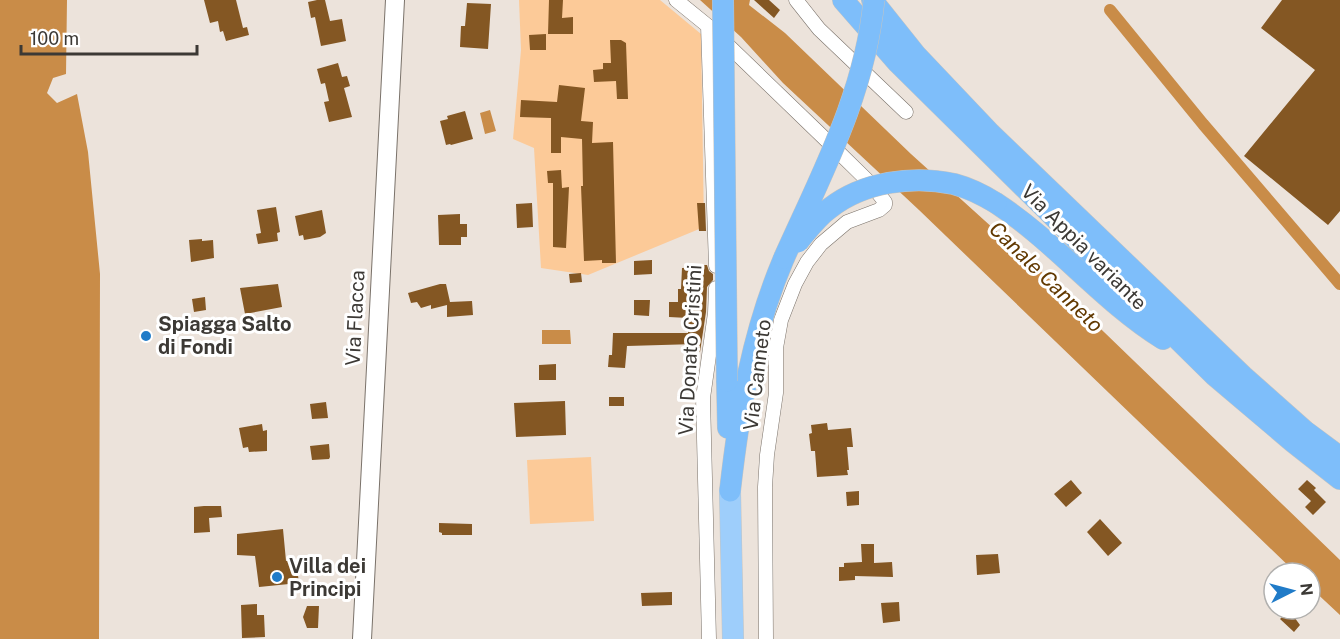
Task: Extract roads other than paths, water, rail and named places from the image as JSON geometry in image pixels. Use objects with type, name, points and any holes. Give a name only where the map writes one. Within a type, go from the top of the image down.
[{"type":"highway","points":[[723,0],[736,380],[730,491]]},
{"type":"highway","name":"Via Appia variante","points":[[843,0],[862,25],[898,63],[1198,360],[1284,435],[1340,478]]},
{"type":"highway","points":[[736,380],[784,258],[839,136],[855,94],[865,61],[873,0]]},
{"type":"highway","name":"Via Appia variante","points":[[873,0],[916,55],[990,134],[1251,383],[1305,431],[1340,457]]},
{"type":"highway","points":[[784,258],[828,210],[855,193],[875,186],[908,181],[947,183],[975,192],[996,203],[1029,227],[1144,327],[1198,360]]},
{"type":"main road","name":"Via Flacca","points":[[362,639],[395,0]]},
{"type":"main road","points":[[730,491],[733,639]]},
{"type":"street","name":"Via Canneto","points":[[676,0],[708,26],[867,179],[885,202],[879,210],[842,226],[817,248],[795,284],[781,320],[776,348],[776,393],[765,477],[766,639]]},
{"type":"street","points":[[796,0],[819,29],[906,112]]},
{"type":"street","name":"Via Donato Cristini","points":[[708,26],[716,290],[714,326],[703,398],[709,639]]},
{"type":"water","points":[[0,0],[67,0],[66,74],[53,78],[47,93],[57,103],[77,94],[88,152],[100,274],[99,639],[0,639]]},
{"type":"water","name":"Canale Canneto","points":[[700,0],[750,0],[749,5],[785,33],[911,154],[1046,276],[1340,560],[1340,615],[1322,598],[1322,561],[1284,561],[919,210],[783,83],[741,37]]},
{"type":"water","points":[[490,110],[496,131],[485,134],[480,113]]},
{"type":"water","points":[[542,330],[570,330],[571,344],[542,344]]},
{"type":"waterway","points":[[1110,10],[1203,124],[1340,284]]},
{"type":"place","name":"Spiagga Salto di Fondi","points":[[146,336]]},
{"type":"place","name":"Villa dei Principi","points":[[277,577]]}]
